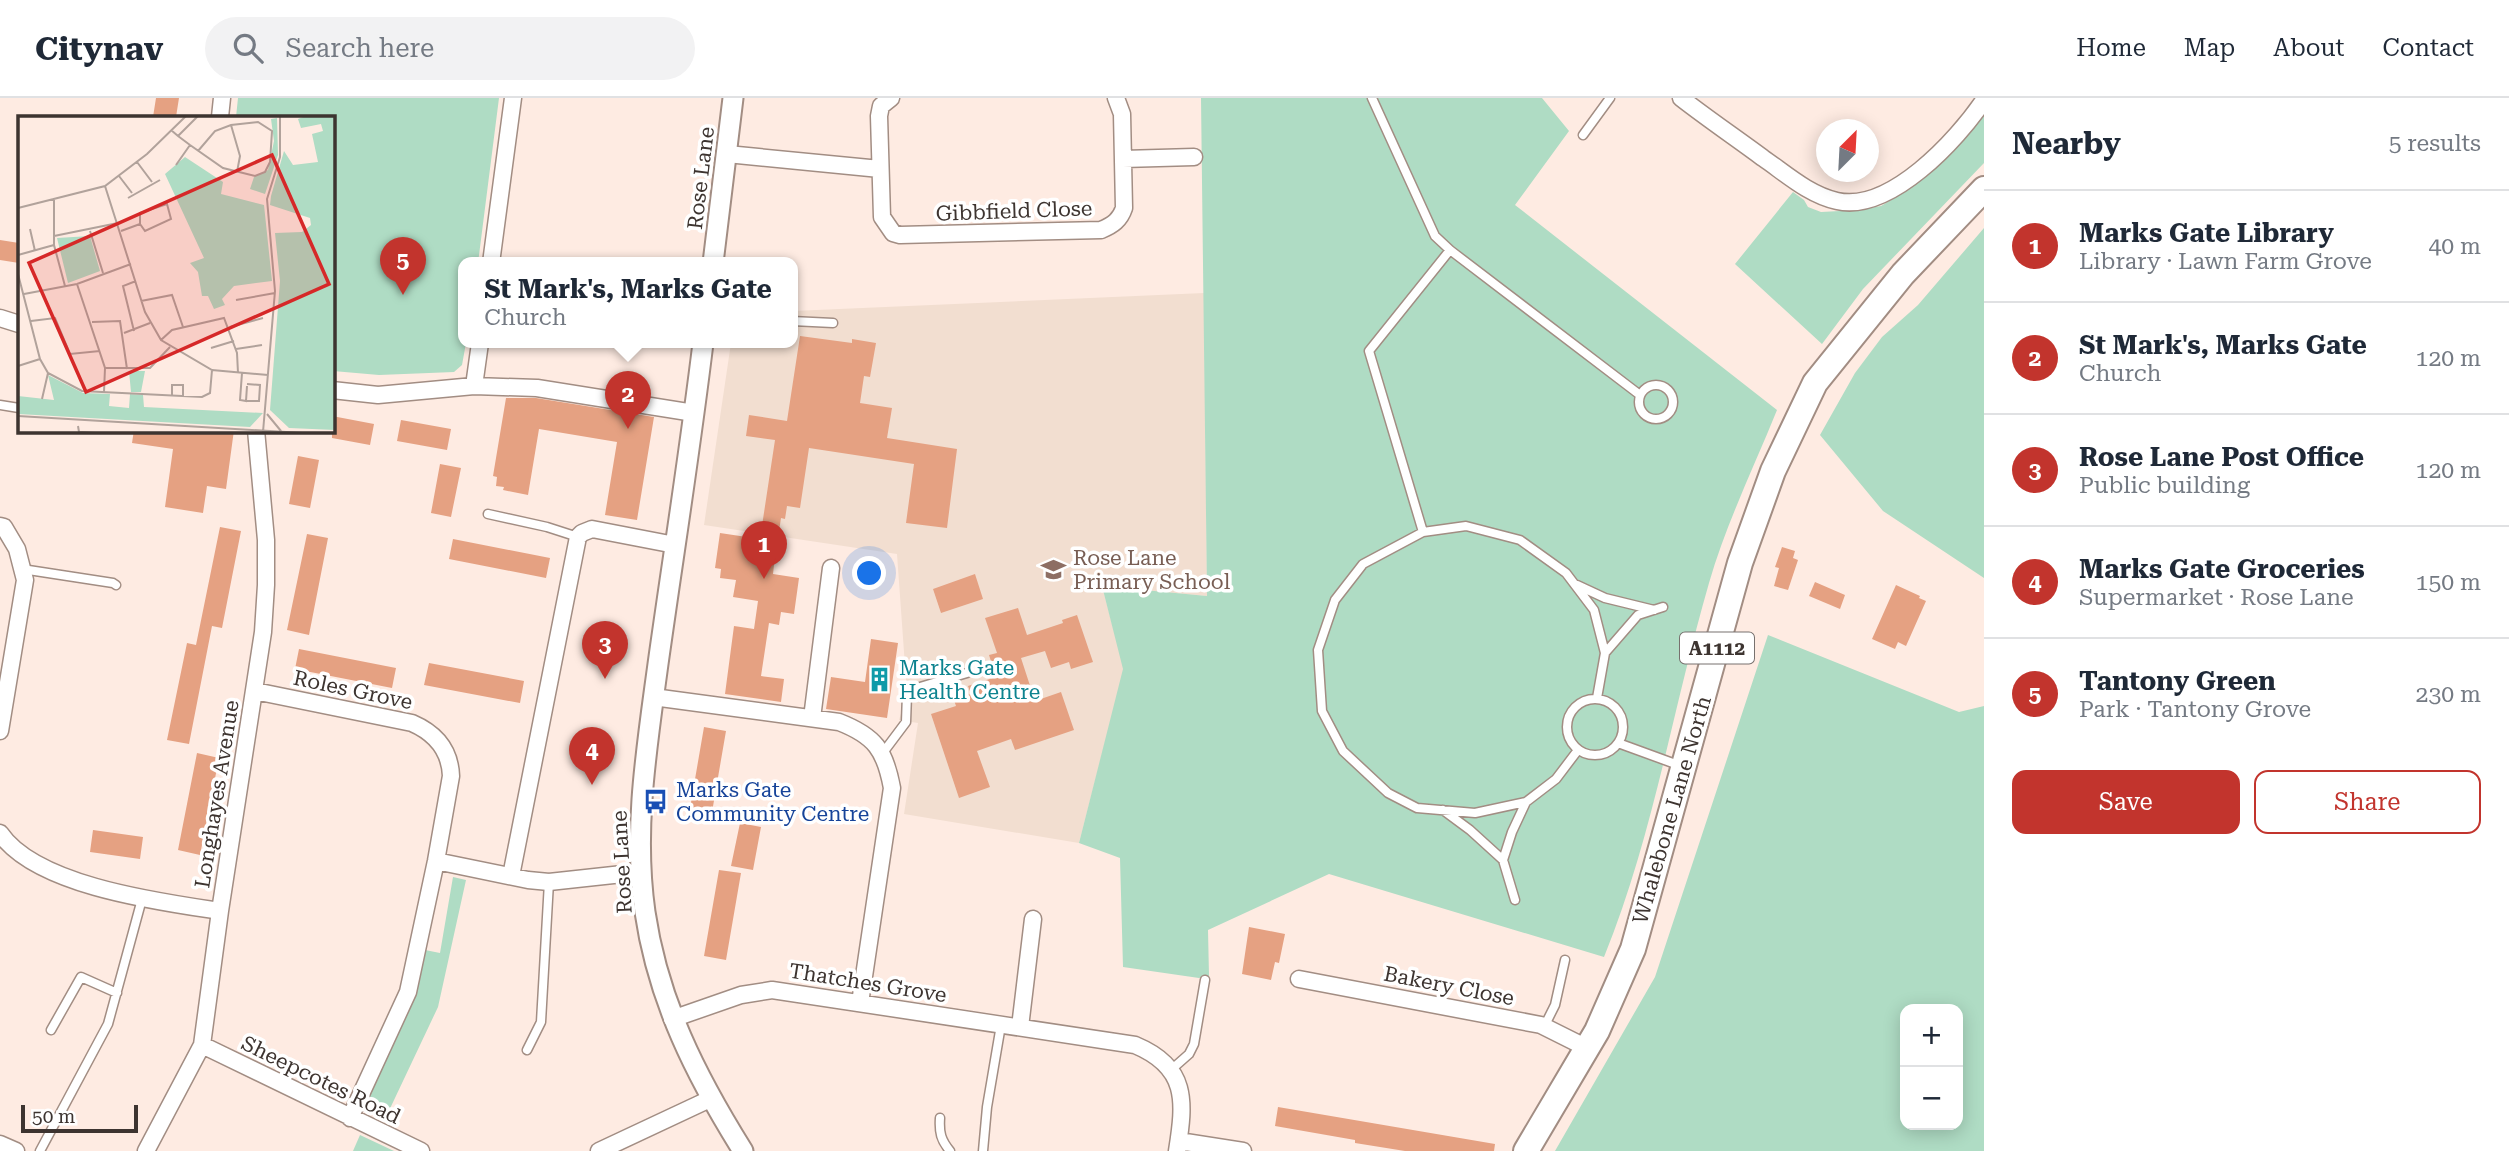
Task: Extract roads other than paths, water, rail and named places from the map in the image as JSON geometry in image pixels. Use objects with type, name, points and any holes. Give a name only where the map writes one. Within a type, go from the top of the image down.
[{"type":"main road","name":"Whalebone Lane North","points":[[1526,1151],[1597,1031],[1633,949],[1741,563],[1773,471],[1815,383],[1903,274],[1984,189]]},
{"type":"street","points":[[220,116],[222,98]]},
{"type":"street","points":[[492,257],[513,98]]},
{"type":"street","name":"Rose Lane","points":[[714,257],[733,98]]},
{"type":"street","name":"Gibbfield Close","points":[[891,98],[881,106],[879,116],[882,217],[893,233],[921,235],[1101,230],[1113,225],[1124,208],[1122,114],[1116,98]]},
{"type":"street","points":[[1692,101],[1807,189],[1837,201],[1862,202],[1889,193],[1922,169],[1984,100]]},
{"type":"street","points":[[727,154],[880,169]]},
{"type":"street","points":[[1123,159],[1194,157]]},
{"type":"street","points":[[0,318],[18,324]]},
{"type":"street","points":[[474,386],[479,348]]},
{"type":"street","name":"Rose Lane","points":[[702,348],[642,782],[642,872],[645,912],[655,960],[672,1018],[710,1099],[743,1151]]},
{"type":"street","points":[[334,390],[378,395],[474,386],[537,388],[694,413]]},
{"type":"street","name":"Longhayes Avenue","points":[[146,1151],[202,1045],[263,632],[266,540],[256,432]]},
{"type":"street","points":[[0,526],[4,527],[17,549],[25,580],[0,731]]},
{"type":"street","points":[[511,876],[578,537],[592,529],[676,545]]},
{"type":"street","points":[[812,718],[831,568]]},
{"type":"street","name":"Roles Grove","points":[[254,691],[402,721],[423,728],[433,736],[448,756],[452,776],[408,992],[349,1118]]},
{"type":"street","points":[[653,697],[839,722],[863,732],[880,748],[888,767],[892,788],[860,1003]]},
{"type":"street","points":[[0,833],[8,845],[57,874],[142,899],[220,911]]},
{"type":"street","points":[[436,861],[549,882],[642,872]]},
{"type":"street","points":[[1020,1027],[1033,919]]},
{"type":"street","name":"Bakery Close","points":[[1299,979],[1545,1027],[1587,1048]]},
{"type":"street","name":"Thatches Grove","points":[[672,1018],[741,995],[772,990],[1135,1045],[1152,1051],[1171,1069]]},
{"type":"street","name":"Sheepcotes Road","points":[[202,1045],[421,1151]]},
{"type":"street","points":[[1171,1069],[1183,1107],[1178,1146],[1243,1151]]},
{"type":"street","points":[[599,1151],[710,1099]]},
{"type":"street","points":[[0,1144],[16,1151]]},
{"type":"lane","points":[[1372,98],[1435,236],[1640,395]]},
{"type":"lane","points":[[1583,135],[1610,98]]},
{"type":"lane","points":[[1423,532],[1369,351],[1450,250]]},
{"type":"lane","points":[[798,321],[833,323]]},
{"type":"lane","points":[[1649,386],[1663,387],[1671,395],[1673,405],[1662,418],[1649,418],[1640,408],[1640,395],[1649,386]]},
{"type":"lane","points":[[0,405],[18,408]]},
{"type":"lane","points":[[488,514],[578,537]]},
{"type":"lane","points":[[1577,750],[1556,779],[1526,802],[1475,813],[1417,808],[1388,793],[1343,751],[1322,711],[1318,650],[1335,600],[1363,564],[1423,532],[1466,526],[1520,540],[1566,573],[1594,610],[1605,653],[1597,698]]},
{"type":"lane","points":[[22,569],[116,585]]},
{"type":"lane","points":[[1574,583],[1605,598],[1654,610]]},
{"type":"lane","points":[[1605,653],[1637,615],[1663,607]]},
{"type":"lane","points":[[883,754],[906,722],[907,694],[911,690],[967,673]]},
{"type":"lane","points":[[1597,698],[1606,701],[1619,712],[1623,727],[1618,743],[1608,752],[1589,755],[1577,750],[1571,742],[1567,723],[1571,712],[1583,701],[1597,698]]},
{"type":"lane","points":[[1618,743],[1684,767]]},
{"type":"lane","points":[[1503,860],[1526,802]]},
{"type":"lane","points":[[1443,810],[1503,860],[1514,900]]},
{"type":"lane","points":[[527,1050],[541,1022],[549,882]]},
{"type":"lane","points":[[40,1151],[108,1024],[142,899]]},
{"type":"lane","points":[[1545,1027],[1555,1005],[1565,960]]},
{"type":"lane","points":[[51,1030],[80,977],[117,993]]},
{"type":"lane","points":[[1171,1069],[1189,1054],[1194,1044],[1205,980]]},
{"type":"lane","points":[[983,1151],[987,1107],[1001,1025]]},
{"type":"lane","points":[[940,1118],[941,1140],[950,1151]]},
{"type":"place","name":"Tantony Green","points":[[403,295]]},
{"type":"place","name":"St Mark's, Marks Gate","points":[[628,429]]},
{"type":"place","name":"Rose Lane Primary School","points":[[1053,570]]},
{"type":"place","name":"Marks Gate Library","points":[[764,579]]},
{"type":"place","name":"Rose Lane Post Office","points":[[605,679]]},
{"type":"place","name":"Marks Gate Health Centre","points":[[879,680]]},
{"type":"place","name":"Marks Gate Groceries","points":[[592,785]]},
{"type":"place","name":"Marks Gate Community Centre","points":[[656,802]]}]
